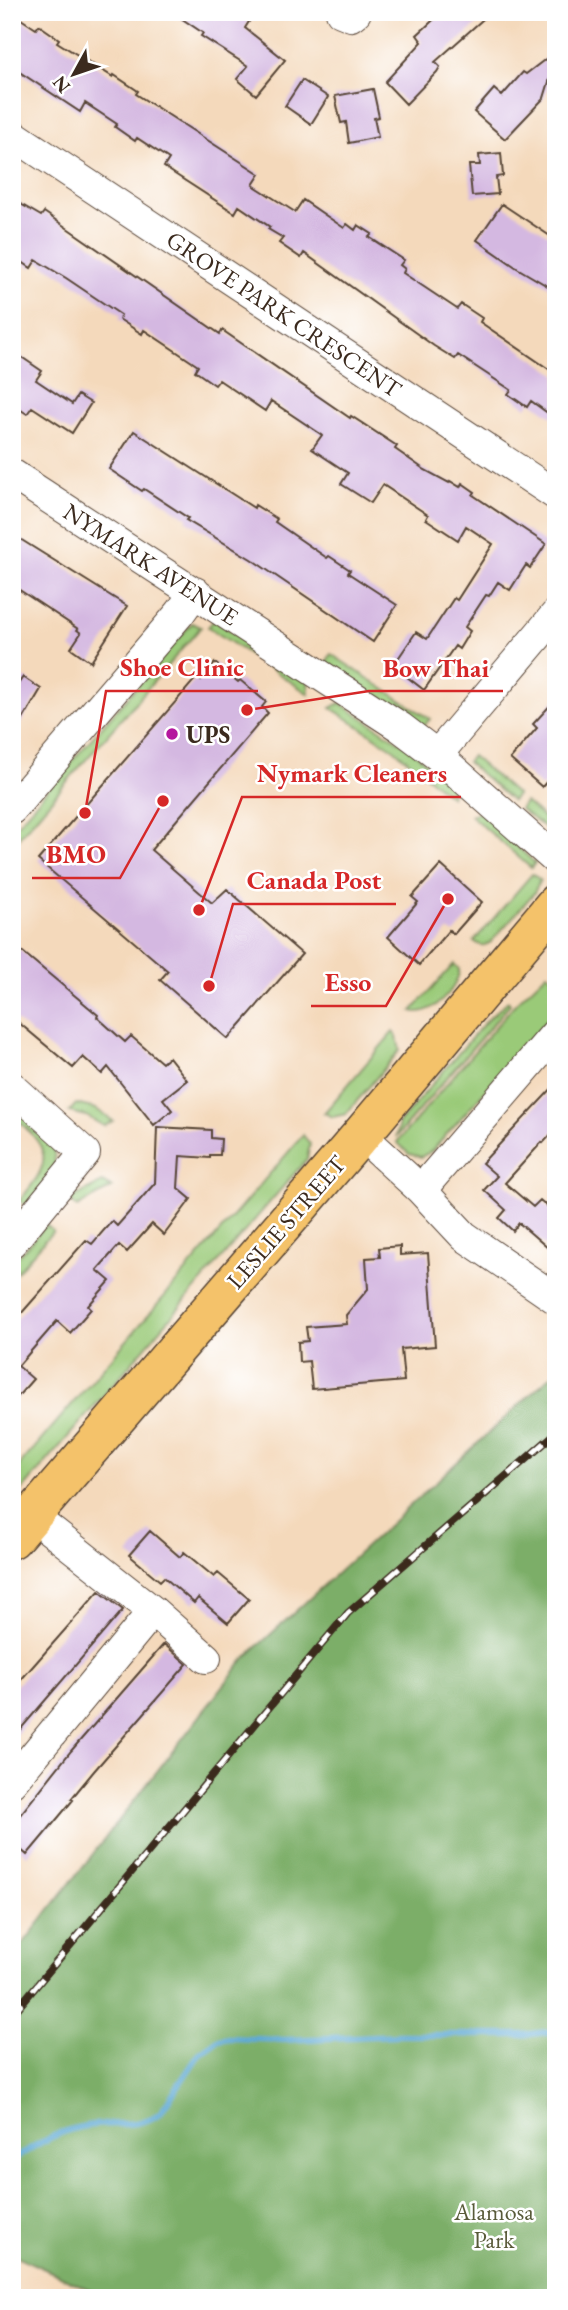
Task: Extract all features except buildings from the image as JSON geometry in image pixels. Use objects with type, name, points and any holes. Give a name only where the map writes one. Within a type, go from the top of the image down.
[{"type":"main road","name":"LESLIE STREET","points":[[22,1527],[361,1135],[556,903]]},
{"type":"street","points":[[341,12],[351,16],[356,12]]},
{"type":"street","name":"GROVE PARK CRESCENT","points":[[12,134],[556,495]]},
{"type":"street","name":"NYMARK AVENUE","points":[[12,474],[400,727],[437,755],[556,860]]},
{"type":"street","points":[[12,809],[195,592]]},
{"type":"street","points":[[437,755],[556,614]]},
{"type":"street","points":[[421,1190],[556,1033]]},
{"type":"street","points":[[12,1087],[85,1153],[12,1242]]},
{"type":"street","points":[[361,1135],[421,1190],[464,1236],[556,1299]]},
{"type":"street","points":[[22,1527],[153,1611],[206,1658]]},
{"type":"street","points":[[12,1782],[153,1611]]},
{"type":"green space","points":[[214,620],[308,681],[309,694],[208,627]]},
{"type":"green space","points":[[192,623],[201,627],[12,845],[12,830]]},
{"type":"green space","points":[[331,654],[430,719],[423,727],[326,663]]},
{"type":"green space","points":[[340,703],[412,750],[453,787],[451,797],[394,749],[331,708]]},
{"type":"green space","points":[[472,756],[517,795],[512,801],[467,762]]},
{"type":"green space","points":[[525,802],[556,829],[556,836],[520,809]]},
{"type":"green space","points":[[480,812],[535,863],[531,868],[470,815]]},
{"type":"green space","points":[[532,874],[540,880],[534,893],[491,942],[482,945],[474,941]]},
{"type":"green space","points":[[454,964],[459,969],[458,976],[450,992],[428,1010],[412,1011]]},
{"type":"green space","points":[[547,973],[554,978],[556,976],[556,1010],[432,1151],[421,1157],[409,1154],[397,1142],[515,1004]]},
{"type":"green space","points":[[508,1001],[510,1004],[396,1137],[399,1123],[486,1021]]},
{"type":"green space","points":[[393,1032],[400,1050],[346,1114],[333,1117],[324,1113]]},
{"type":"green space","points":[[12,1104],[43,1133],[53,1150],[55,1160],[51,1175],[28,1206],[19,1201],[38,1175],[43,1156],[34,1137],[12,1115]]},
{"type":"green space","points":[[76,1104],[96,1109],[113,1121],[104,1126],[86,1116],[69,1112]]},
{"type":"green space","points":[[303,1135],[310,1144],[307,1159],[12,1502],[12,1474]]},
{"type":"green space","points":[[103,1182],[112,1188],[77,1207],[69,1200]]},
{"type":"green space","points":[[46,1225],[53,1231],[17,1272],[12,1263]]},
{"type":"green space","name":"Alamosa Park","points":[[556,1371],[556,2298],[108,2298],[12,2254],[12,1958],[245,1658]]},
{"type":"waterway","points":[[12,2161],[38,2144],[66,2131],[96,2125],[143,2122],[160,2113],[200,2053],[218,2040],[522,2035],[556,2031]]},
{"type":"railway","points":[[12,2015],[348,1613],[556,1433]]},
{"type":"place","name":"Bow Thai","points":[[247,710]]},
{"type":"place","name":"UPS","points":[[172,734]]},
{"type":"place","name":"BMO","points":[[163,801]]},
{"type":"place","name":"Shoe Clinic","points":[[85,813]]},
{"type":"place","name":"Esso","points":[[448,899]]},
{"type":"place","name":"Nymark Cleaners","points":[[199,910]]},
{"type":"place","name":"Canada Post","points":[[209,986]]}]
